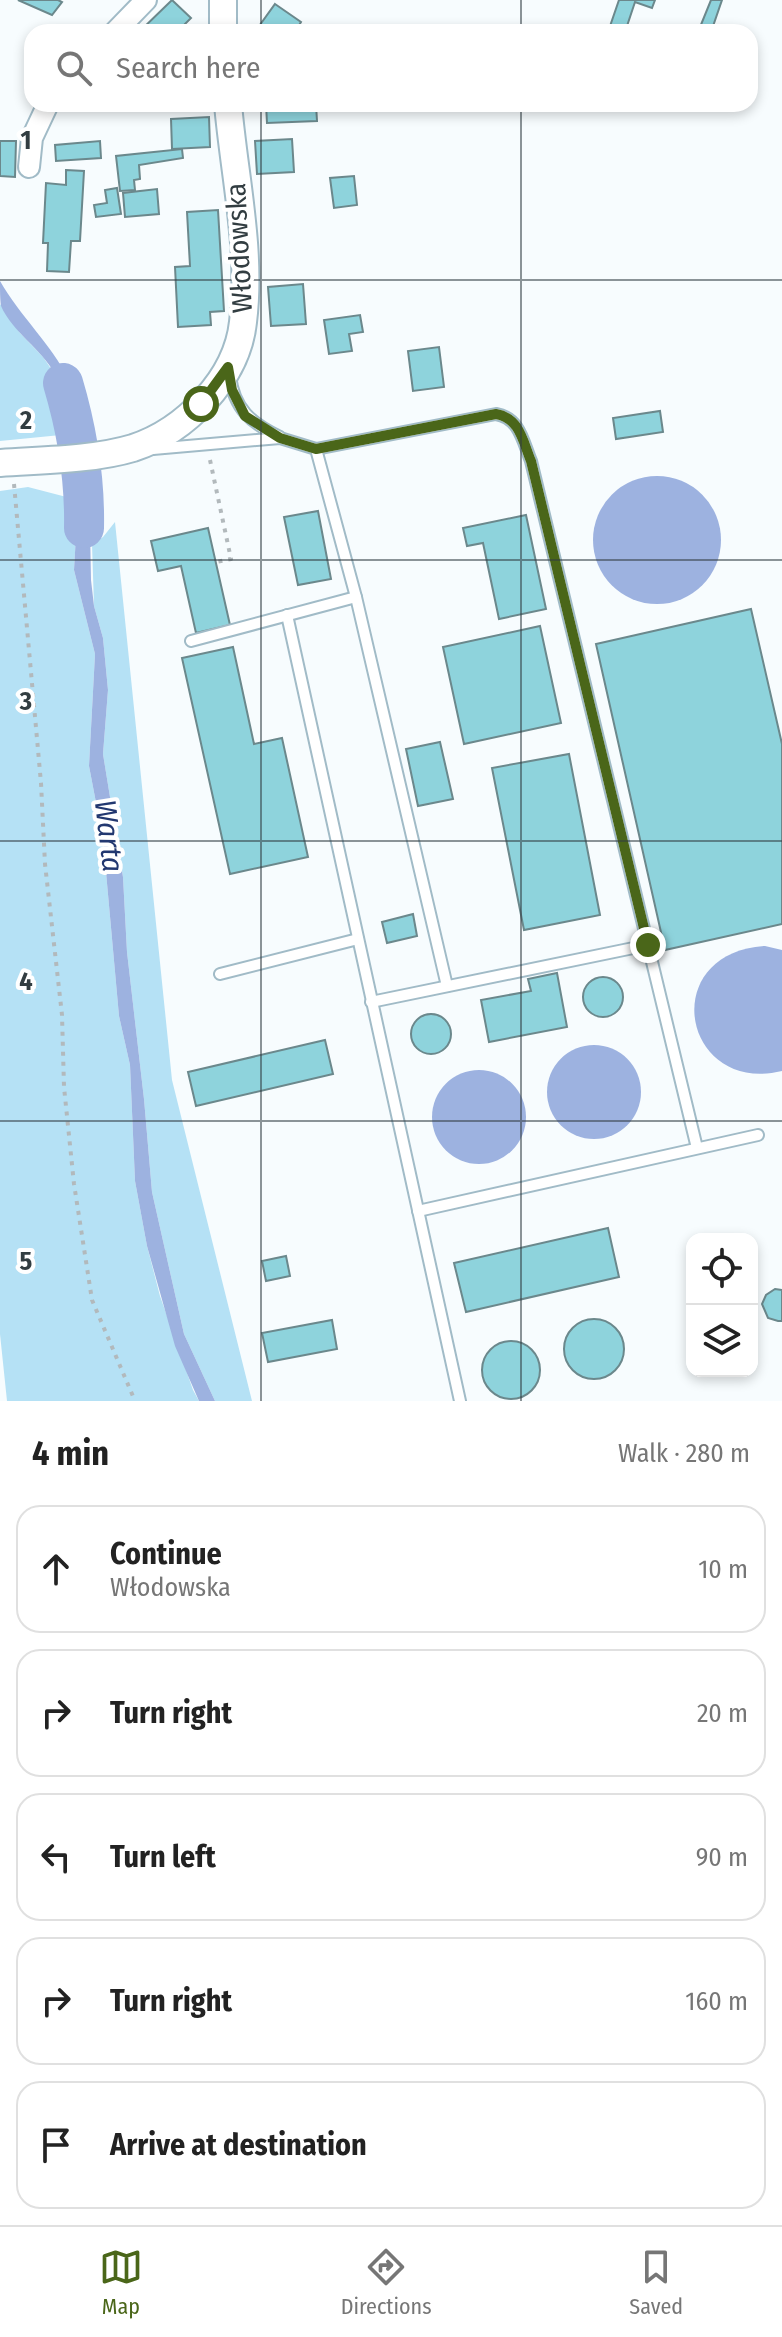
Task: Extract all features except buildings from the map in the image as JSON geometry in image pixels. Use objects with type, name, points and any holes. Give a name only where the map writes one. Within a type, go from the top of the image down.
[{"type":"street","points":[[123,24],[146,0]]},
{"type":"street","points":[[223,0],[223,24]]},
{"type":"street","points":[[29,167],[32,138],[44,112]]},
{"type":"street","name":"Włodowska","points":[[6,463],[114,452],[146,443],[180,424],[196,410],[228,367],[243,324],[244,268],[229,112]]},
{"type":"lane","points":[[228,367],[232,390],[245,416],[280,438],[316,449],[496,414],[511,419],[518,428],[531,461],[697,1148]]},
{"type":"lane","points":[[114,452],[280,438]]},
{"type":"lane","points":[[316,449],[356,597],[447,986]]},
{"type":"lane","points":[[191,641],[356,597]]},
{"type":"lane","points":[[287,615],[460,1401]]},
{"type":"lane","points":[[220,974],[358,939]]},
{"type":"lane","points":[[371,1002],[648,945]]},
{"type":"lane","points":[[418,1211],[758,1135]]},
{"type":"path","points":[[210,458],[231,559],[216,562]]},
{"type":"path","points":[[6,463],[17,509],[45,864],[62,1015],[64,1087],[78,1210],[92,1300],[135,1401]]},
{"type":"shaded area","points":[[0,304],[54,373],[66,405],[71,434],[0,441]]},
{"type":"shaded area","points":[[28,487],[78,500],[74,570],[95,654],[89,766],[103,839],[119,1016],[130,1065],[135,1181],[160,1296],[199,1401],[7,1401],[0,1334],[0,491]]},
{"type":"shaded area","points":[[115,522],[172,1080],[252,1401],[215,1401],[184,1334],[152,1192],[127,952],[123,877],[103,754],[108,690],[103,638],[94,606],[92,544],[103,537]]},
{"type":"water","points":[[0,281],[62,367],[73,392],[81,433],[71,434],[55,374],[6,316],[1,306]]},
{"type":"water","points":[[89,475],[91,580],[103,638],[108,690],[103,754],[123,877],[127,952],[152,1192],[184,1334],[215,1401],[199,1401],[175,1346],[147,1246],[135,1181],[130,1065],[119,1016],[103,839],[89,766],[95,654],[74,570],[78,500],[75,477]]},
{"type":"water","points":[[657,476],[682,481],[702,495],[716,515],[721,540],[716,565],[702,585],[682,599],[657,604],[632,599],[612,585],[598,565],[593,540],[598,515],[612,495],[632,481]]},
{"type":"water","points":[[765,946],[782,950],[782,1071],[748,1073],[722,1063],[704,1044],[695,1020],[696,995],[708,972],[730,954]]},
{"type":"water","points":[[594,1045],[612,1049],[627,1059],[637,1074],[641,1092],[637,1110],[627,1125],[612,1135],[594,1139],[576,1135],[561,1125],[551,1110],[547,1092],[551,1074],[561,1059],[576,1049]]},
{"type":"water","points":[[479,1070],[497,1073],[512,1084],[523,1099],[526,1117],[523,1135],[512,1150],[497,1161],[479,1164],[461,1161],[446,1150],[435,1135],[432,1117],[435,1099],[446,1084],[461,1073]]},
{"type":"waterway","name":"Warta","points":[[63,383],[79,455],[84,528]]},
{"type":"route","points":[[201,404],[228,367],[232,390],[245,416],[280,438],[316,449],[481,416],[496,414],[511,419],[518,428],[531,461],[648,945]]}]
